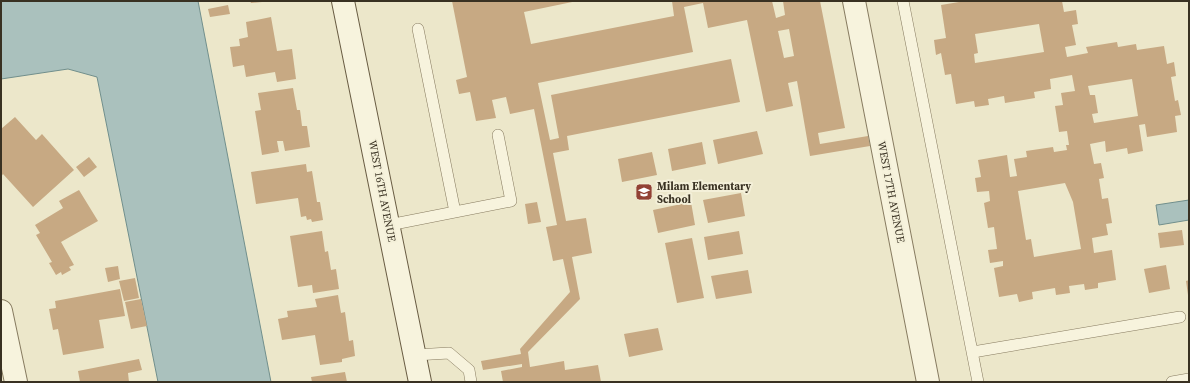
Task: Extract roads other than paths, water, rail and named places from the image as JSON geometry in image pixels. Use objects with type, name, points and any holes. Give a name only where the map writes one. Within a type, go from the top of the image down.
[{"type":"street","name":"WEST 16TH AVENUE","points":[[343,1],[420,382]]},
{"type":"street","name":"WEST 17TH AVENUE","points":[[854,1],[928,382]]},
{"type":"street","points":[[1,311],[16,382]]},
{"type":"lane","points":[[903,1],[978,382]]},
{"type":"lane","points":[[418,29],[455,212]]},
{"type":"lane","points":[[389,226],[511,201],[498,135]]},
{"type":"lane","points":[[973,352],[1180,317]]},
{"type":"lane","points":[[415,355],[449,353],[469,370],[471,382]]},
{"type":"lane","points":[[1172,382],[1189,379]]},
{"type":"water","points":[[1,1],[198,1],[271,382],[158,382],[97,77],[68,69],[1,79]]},
{"type":"water","points":[[1189,200],[1189,220],[1159,225],[1156,205]]},
{"type":"place","name":"Milam Elementary School","points":[[644,192]]}]
